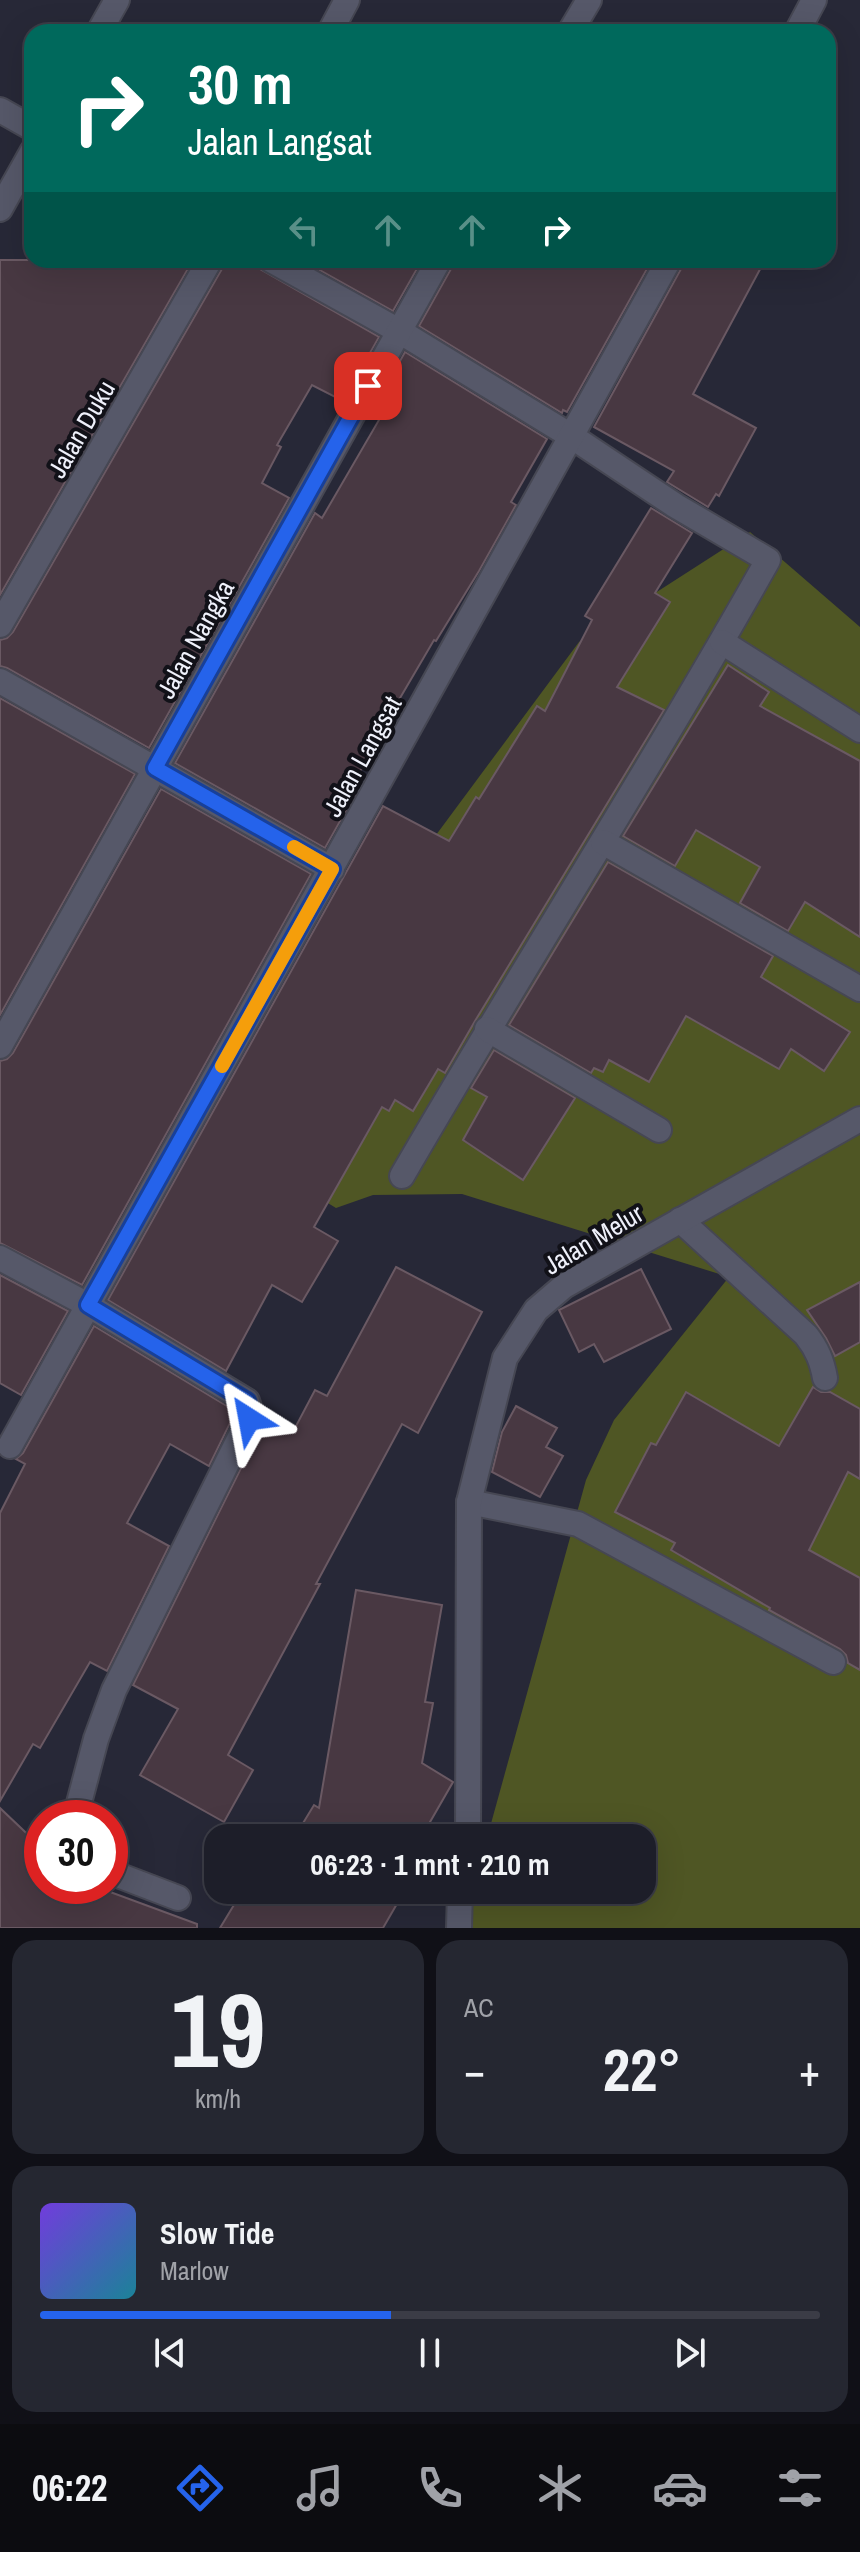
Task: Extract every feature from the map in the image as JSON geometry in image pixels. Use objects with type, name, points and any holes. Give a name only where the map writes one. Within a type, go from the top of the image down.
[{"type":"street","points":[[104,24],[117,0]]},
{"type":"street","points":[[334,24],[347,0]]},
{"type":"street","points":[[575,24],[589,0]]},
{"type":"street","points":[[801,24],[814,0]]},
{"type":"street","points":[[0,110],[24,124]]},
{"type":"street","points":[[0,209],[24,166]]},
{"type":"street","name":"Jalan Duku","points":[[0,625],[205,268]]},
{"type":"street","points":[[285,268],[399,331],[571,436],[676,506],[768,560],[402,1176]]},
{"type":"street","name":"Jalan Nangka","points":[[0,1046],[434,268]]},
{"type":"street","name":"Jalan Langsat","points":[[10,1446],[665,268]]},
{"type":"street","points":[[722,642],[860,730]]},
{"type":"street","points":[[0,681],[332,869]]},
{"type":"street","points":[[603,842],[860,989]]},
{"type":"street","points":[[487,1029],[659,1130]]},
{"type":"street","name":"Jalan Melur","points":[[468,1824],[469,1502],[505,1358],[536,1310],[564,1286],[860,1119]]},
{"type":"street","points":[[680,1220],[806,1335],[822,1360],[825,1378]]},
{"type":"street","points":[[0,1258],[88,1305],[247,1401],[250,1410],[249,1419],[114,1690],[96,1739],[80,1800]]},
{"type":"street","points":[[469,1502],[578,1524],[833,1662]]},
{"type":"street","points":[[128,1879],[178,1898]]},
{"type":"street","points":[[459,1928],[460,1904]]},
{"type":"green space","points":[[750,532],[860,627],[860,1928],[462,1928],[468,1904],[656,1904],[656,1824],[491,1824],[586,1480],[614,1420],[729,1277],[462,1194],[373,1195],[336,1208],[227,1142],[396,889],[579,642]]},
{"type":"building","points":[[0,260],[24,260],[24,268],[188,268],[0,595]]},
{"type":"building","points":[[222,268],[258,268],[379,337],[343,401],[312,385],[277,445],[281,447],[262,483],[289,498],[149,748],[0,666],[0,640],[13,632]]},
{"type":"building","points":[[316,268],[417,268],[393,311]]},
{"type":"building","points":[[451,268],[648,268],[567,412],[563,410],[562,413],[419,326]]},
{"type":"building","points":[[681,268],[761,268],[693,394],[756,428],[719,496],[716,494],[708,507],[667,482],[674,471],[594,427]]},
{"type":"building","points":[[405,352],[547,439],[511,502],[516,505],[479,571],[434,640],[350,788],[357,791],[325,848],[175,763],[315,513],[322,518],[379,420],[370,415]]},
{"type":"building","points":[[651,508],[692,533],[655,593],[670,602],[617,687],[664,710],[445,1073],[438,1069],[413,1111],[395,1100],[389,1111],[382,1107],[314,1227],[338,1241],[302,1302],[272,1285],[226,1371],[108,1300],[383,806],[449,841],[537,706],[545,711],[592,620],[585,616]]},
{"type":"building","points":[[728,665],[769,692],[760,706],[860,761],[860,937],[805,902],[788,931],[740,903],[760,867],[696,830],[675,866],[623,836]]},
{"type":"building","points":[[0,698],[135,774],[0,1015]]},
{"type":"building","points":[[161,789],[311,874],[82,1285],[0,1243],[0,1061],[13,1053]]},
{"type":"building","points":[[608,862],[773,956],[761,977],[850,1032],[824,1071],[791,1049],[779,1069],[686,1016],[649,1082],[609,1060],[603,1072],[594,1068],[591,1073],[509,1025]]},
{"type":"building","points":[[494,1050],[575,1098],[523,1180],[463,1140],[487,1097],[471,1088]]},
{"type":"building","points":[[396,1267],[482,1312],[418,1433],[402,1424],[228,1755],[253,1770],[224,1822],[140,1775],[178,1709],[133,1685],[262,1426],[265,1412],[295,1428],[315,1390],[327,1396]]},
{"type":"building","points":[[641,1269],[671,1329],[604,1362],[594,1344],[579,1352],[559,1310]]},
{"type":"building","points":[[0,1275],[68,1311],[21,1395],[0,1383]]},
{"type":"building","points":[[860,1282],[860,1342],[835,1356],[807,1310]]},
{"type":"building","points":[[94,1326],[235,1411],[209,1466],[170,1444],[127,1523],[169,1546],[107,1671],[90,1662],[40,1748],[33,1744],[0,1801],[0,1513],[25,1464],[16,1459],[23,1453]]},
{"type":"building","points":[[813,1387],[821,1392],[830,1392],[860,1409],[860,1479],[848,1472],[809,1550],[860,1578],[860,1670],[848,1663],[840,1649],[671,1550],[675,1543],[615,1512],[651,1443],[656,1445],[686,1392],[779,1446]]},
{"type":"building","points":[[516,1406],[557,1428],[546,1447],[563,1456],[540,1497],[492,1472],[502,1432]]},
{"type":"building","points":[[356,1590],[442,1605],[425,1702],[433,1703],[422,1763],[453,1782],[429,1824],[302,1824],[314,1805],[319,1808]]},
{"type":"building","points":[[0,1808],[24,1831],[24,1904],[128,1904],[128,1899],[197,1924],[197,1928],[0,1928]]},
{"type":"building","points":[[235,1904],[397,1904],[383,1928],[220,1928]]},
{"type":"slow traffic","points":[[222,1066],[332,869],[294,847]]},
{"type":"route","points":[[249,1419],[247,1401],[88,1305],[332,869],[155,768],[368,386]]}]
